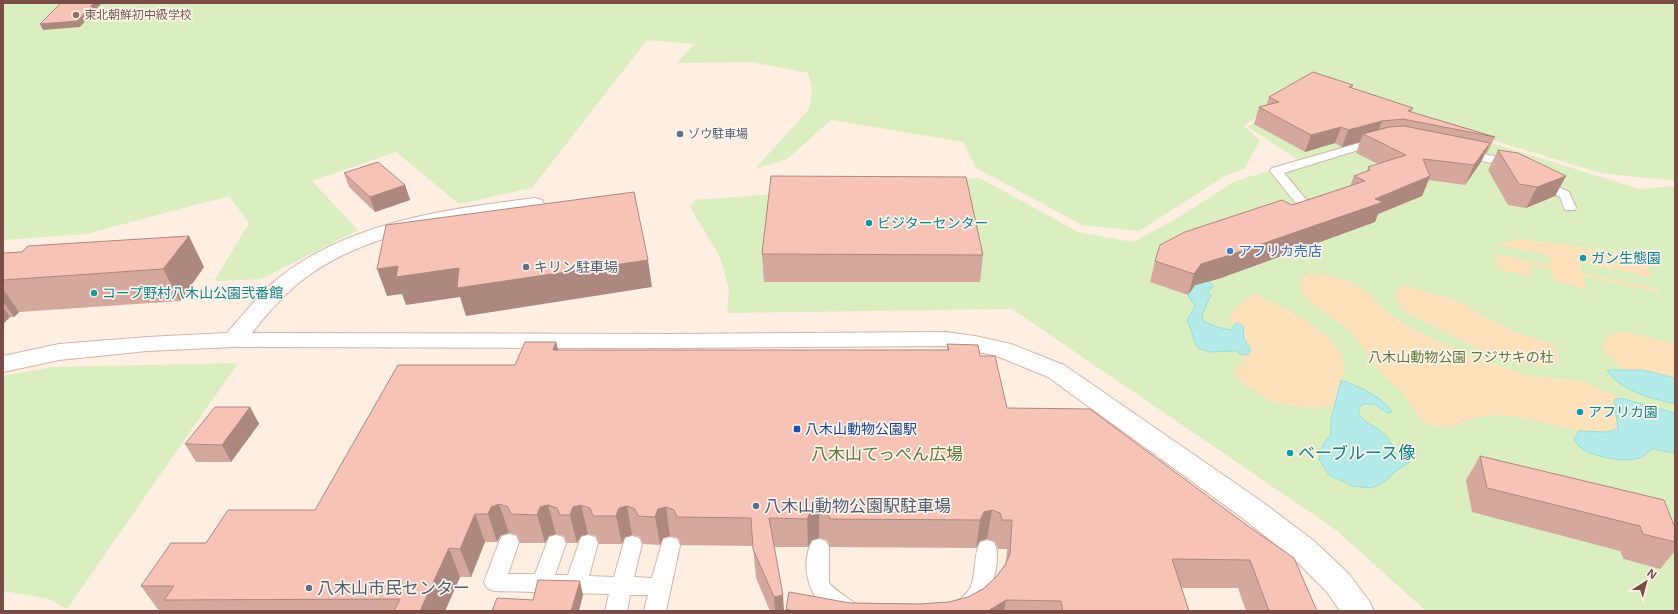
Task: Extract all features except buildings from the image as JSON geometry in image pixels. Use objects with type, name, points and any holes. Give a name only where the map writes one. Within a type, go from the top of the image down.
[{"type":"street","points":[[233,340],[257,312],[289,281],[337,251],[388,230],[422,221],[462,212],[535,204]]},
{"type":"street","points":[[3,364],[59,352],[147,344],[233,340],[671,342],[945,339],[972,342],[999,347],[1029,358],[1056,371],[1251,508],[1304,550],[1338,582],[1358,611]]},
{"type":"lane","points":[[1303,203],[1298,194],[1286,184],[1276,171],[1380,141],[1392,140]]},
{"type":"lane","points":[[1451,152],[1493,162],[1511,163],[1514,170],[1524,171],[1565,195],[1570,207]]},
{"type":"lane","points":[[509,542],[494,582],[661,587]]},
{"type":"lane","points":[[542,583],[556,543]]},
{"type":"lane","points":[[576,584],[588,544]]},
{"type":"lane","points":[[616,611],[632,544]]},
{"type":"lane","points":[[655,611],[670,545]]},
{"type":"lane","points":[[819,547],[818,580],[824,592],[842,608],[851,611]]},
{"type":"lane","points":[[960,611],[973,603],[978,595],[985,572],[987,548]]},
{"type":"green space","points":[[3,3],[1675,3],[1675,181],[1600,173],[1305,82],[1244,126],[1260,140],[1245,168],[1225,176],[1139,231],[1082,225],[976,168],[963,142],[831,120],[787,159],[755,169],[809,109],[812,90],[808,73],[751,62],[677,63],[694,44],[647,40],[532,188],[459,204],[396,152],[312,181],[358,230],[261,279],[214,281],[249,223],[229,196],[86,234],[3,240]]},
{"type":"green space","name":"八木山動物公園 フジサキの杜","points":[[1306,85],[1639,189],[1675,186],[1675,611],[1426,611],[1336,530],[1012,309],[727,313],[729,289],[720,257],[690,207],[695,200],[980,178],[1078,232],[1133,242],[1176,219],[1235,181],[1301,162],[1248,127]]},
{"type":"green space","points":[[238,363],[67,609],[49,599],[3,591],[3,376],[52,367]]},
{"type":"sand","points":[[1521,239],[1644,256],[1652,277],[1579,262],[1582,273],[1657,289],[1658,292],[1583,276],[1586,289],[1554,281],[1551,270],[1530,265],[1532,277],[1498,269],[1496,254],[1551,266],[1548,255],[1494,244]]},
{"type":"sand","points":[[1310,273],[1332,276],[1351,282],[1368,292],[1382,308],[1406,325],[1466,355],[1530,376],[1582,381],[1620,398],[1614,401],[1618,429],[1586,431],[1523,418],[1491,415],[1486,415],[1453,426],[1438,427],[1423,423],[1402,392],[1385,377],[1350,331],[1308,300],[1302,293],[1300,285],[1302,278]]},
{"type":"sand","points":[[1401,285],[1450,298],[1466,305],[1482,316],[1518,333],[1553,344],[1561,363],[1543,366],[1521,363],[1475,347],[1402,310],[1395,297]]},
{"type":"sand","points":[[1253,293],[1293,312],[1322,331],[1333,342],[1341,353],[1344,365],[1342,379],[1334,404],[1315,409],[1273,402],[1246,386],[1232,373],[1245,360],[1242,355],[1248,354],[1251,349],[1244,339],[1243,326],[1229,321],[1232,313]]},
{"type":"sand","points":[[1626,332],[1675,344],[1675,378],[1642,370],[1625,370],[1604,352],[1602,343],[1607,337],[1615,333]]},
{"type":"water","points":[[1208,281],[1214,286],[1207,293],[1211,295],[1202,315],[1203,321],[1217,327],[1231,330],[1236,323],[1243,326],[1244,339],[1251,349],[1248,354],[1242,355],[1236,351],[1210,352],[1198,348],[1196,345],[1187,321],[1195,306],[1188,295],[1195,285]]},
{"type":"water","points":[[1607,370],[1642,370],[1675,378],[1675,404],[1646,396],[1629,389],[1613,378]]},
{"type":"water","points":[[1341,380],[1369,392],[1387,406],[1392,412],[1388,413],[1374,404],[1363,404],[1359,408],[1359,415],[1369,424],[1385,434],[1392,444],[1394,452],[1410,462],[1397,470],[1386,481],[1372,488],[1353,486],[1329,475],[1319,459],[1323,444],[1331,435],[1331,420]]},
{"type":"water","points":[[1620,398],[1675,413],[1675,453],[1652,449],[1644,456],[1625,460],[1599,456],[1584,450],[1579,446],[1574,438],[1579,431],[1607,432],[1618,429],[1614,400]]},
{"type":"place","name":"東北朝鮮初中級学校","points":[[76,15]]},
{"type":"place","name":"ゾウ駐車場","points":[[680,134]]},
{"type":"place","name":"ビジターセンター","points":[[869,223]]},
{"type":"place","name":"アフリカ売店","points":[[1230,251]]},
{"type":"place","name":"ガン生態園","points":[[1583,258]]},
{"type":"place","name":"キリン駐車場","points":[[526,267]]},
{"type":"place","name":"コープ野村八木山公園弐番館","points":[[94,293]]},
{"type":"place","name":"アフリカ園","points":[[1580,412]]},
{"type":"place","name":"八木山動物公園駅","points":[[797,429]]},
{"type":"place","name":"ベーブルース像","points":[[1290,453]]},
{"type":"place","name":"八木山動物公園駅駐車場","points":[[756,506]]},
{"type":"place","name":"八木山市民センター","points":[[309,588]]},
{"type":"park label","name":"八木山てっぺん広場","points":[[887,454]]}]
